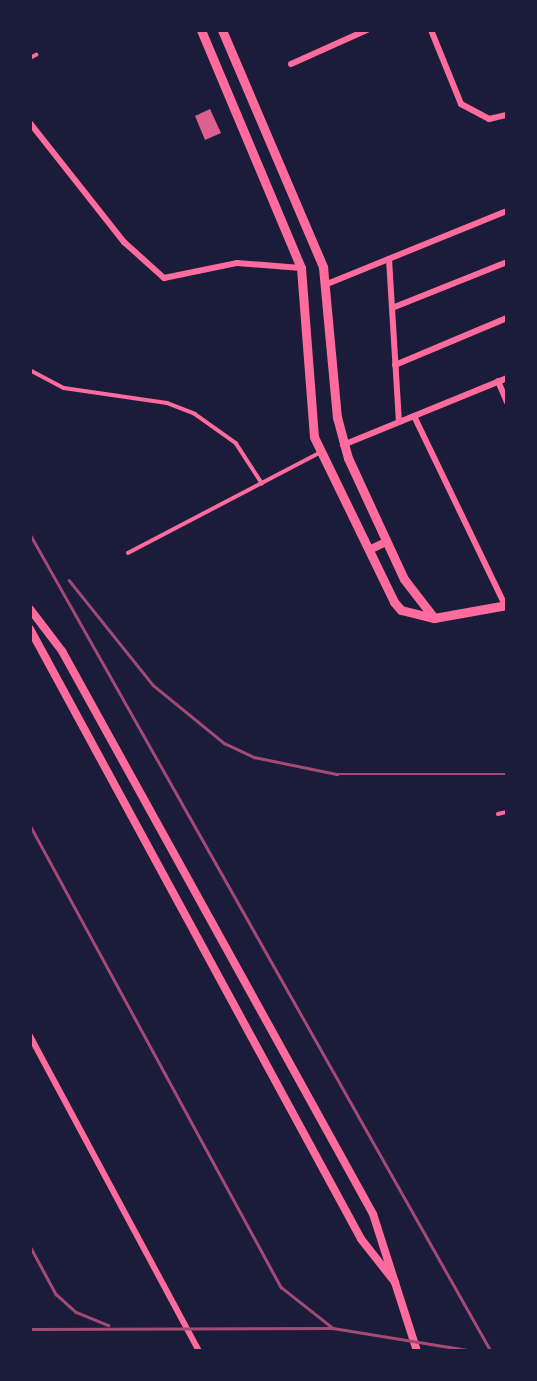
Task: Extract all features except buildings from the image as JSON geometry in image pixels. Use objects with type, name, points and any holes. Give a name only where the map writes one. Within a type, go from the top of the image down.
[{"type":"main road","points":[[201,30],[301,268],[314,437],[369,550],[401,610],[434,618],[506,605]]},
{"type":"main road","points":[[222,30],[327,284],[343,445],[411,592],[434,618]]},
{"type":"street","points":[[291,64],[367,30]]},
{"type":"street","points":[[431,30],[461,104],[489,119],[507,115]]},
{"type":"street","points":[[30,123],[124,242],[164,278],[237,263],[301,268]]},
{"type":"street","points":[[327,284],[507,211]]},
{"type":"street","points":[[389,259],[399,422]]},
{"type":"street","points":[[392,308],[507,262]]},
{"type":"street","points":[[396,365],[507,318]]},
{"type":"street","points":[[343,445],[507,378]]},
{"type":"street","points":[[498,381],[507,402]]},
{"type":"street","points":[[414,416],[506,605]]},
{"type":"street","points":[[369,550],[386,542]]},
{"type":"street","points":[[30,609],[62,651],[373,1214],[417,1351]]},
{"type":"street","points":[[30,629],[361,1239],[396,1284]]},
{"type":"street","points":[[30,1037],[199,1351]]},
{"type":"lane","points":[[30,58],[36,55]]},
{"type":"lane","points":[[30,370],[74,390],[167,403],[195,414],[252,462],[262,483]]},
{"type":"lane","points":[[128,553],[321,452]]},
{"type":"lane","points":[[498,814],[507,812]]},
{"type":"railway","points":[[30,534],[491,1351]]},
{"type":"railway","points":[[69,580],[153,685],[224,743],[254,757],[337,774],[507,774]]},
{"type":"railway","points":[[30,825],[281,1287],[333,1328]]},
{"type":"railway","points":[[30,1246],[56,1294],[76,1312],[108,1325]]},
{"type":"railway","points":[[30,1329],[333,1328],[473,1351]]}]
